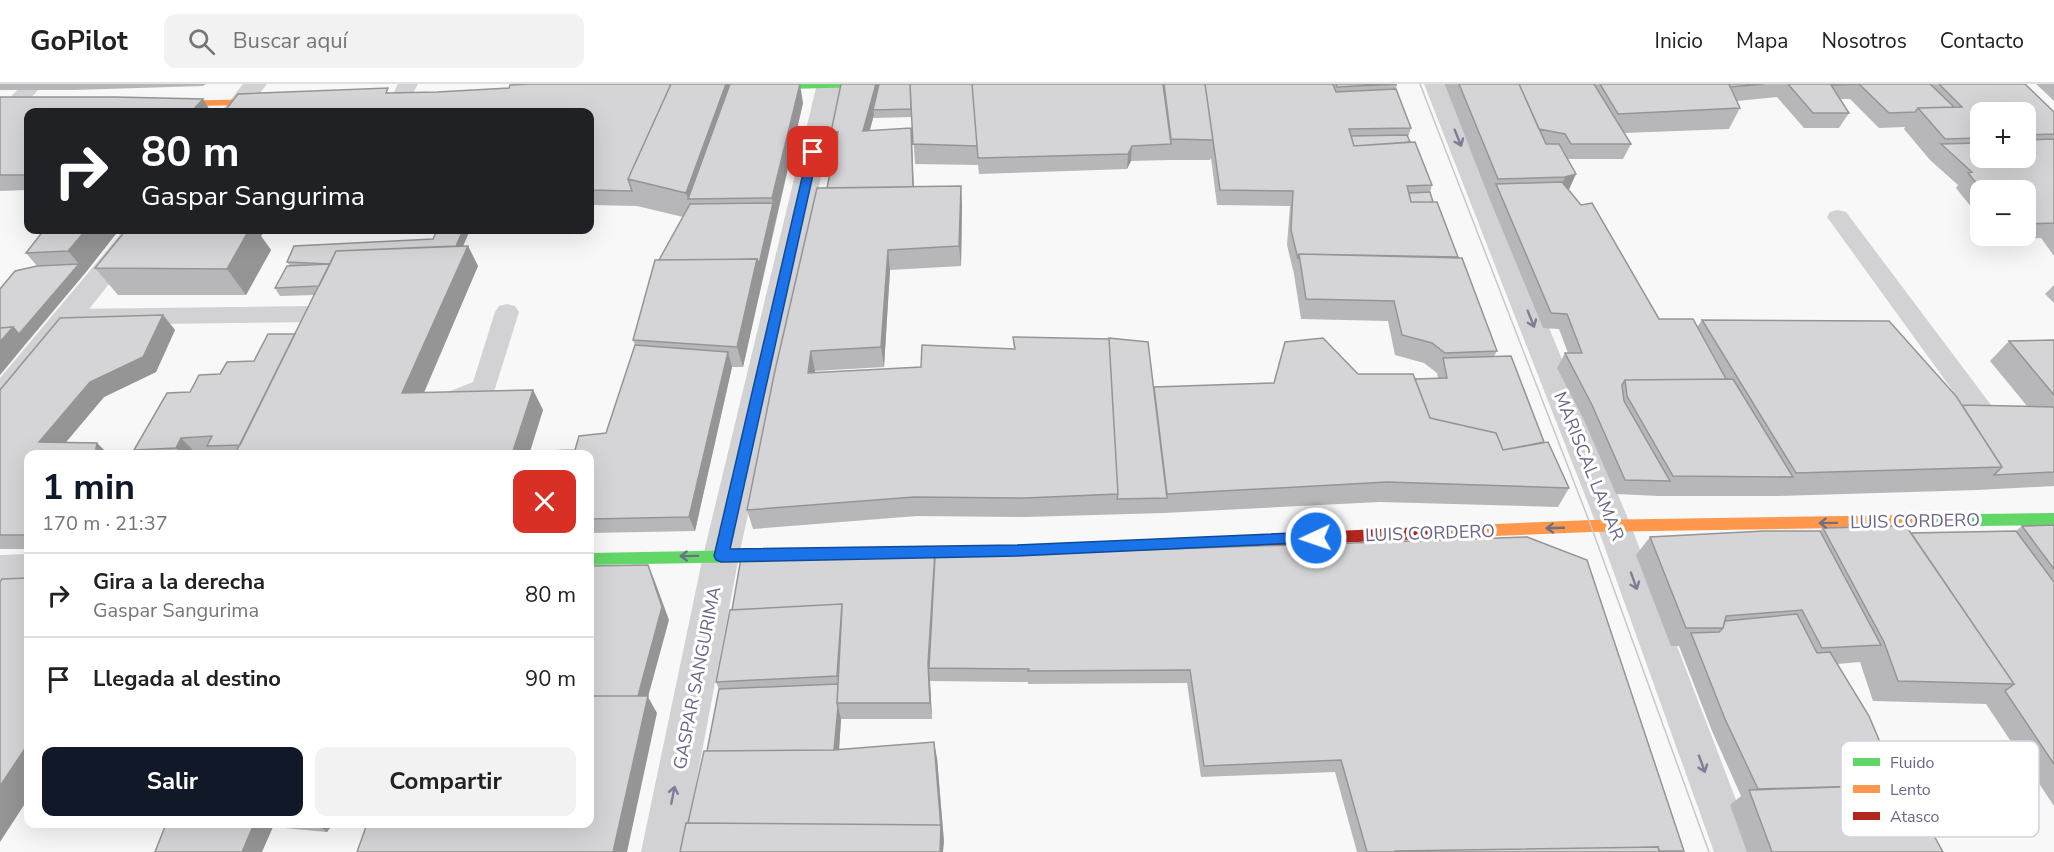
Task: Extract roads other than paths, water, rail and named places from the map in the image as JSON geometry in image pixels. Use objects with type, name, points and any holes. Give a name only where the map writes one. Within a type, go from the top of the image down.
[{"type":"street","points":[[236,108],[255,84]]},
{"type":"street","name":"GASPAR SANGURIMA","points":[[662,852],[721,556],[829,84]]},
{"type":"street","points":[[746,87],[861,84]]},
{"type":"street","name":"MARISCAL LAMAR","points":[[1437,84],[1614,526],[1734,852]]},
{"type":"street","points":[[145,104],[236,108],[286,102]]},
{"type":"street","points":[[7,105],[37,105]]},
{"type":"street","points":[[0,399],[135,234]]},
{"type":"street","name":"LUIS CORDERO","points":[[594,559],[1017,550],[1614,526],[2054,519]]},
{"type":"street","points":[[0,570],[24,569]]},
{"type":"lane","points":[[7,105],[34,84]]},
{"type":"lane","points":[[1838,217],[1988,420]]},
{"type":"lane","points":[[438,407],[484,388],[507,312]]},
{"type":"lane","points":[[68,317],[309,314]]},
{"type":"tram line","points":[[1420,84],[1591,526],[1709,852]]}]
